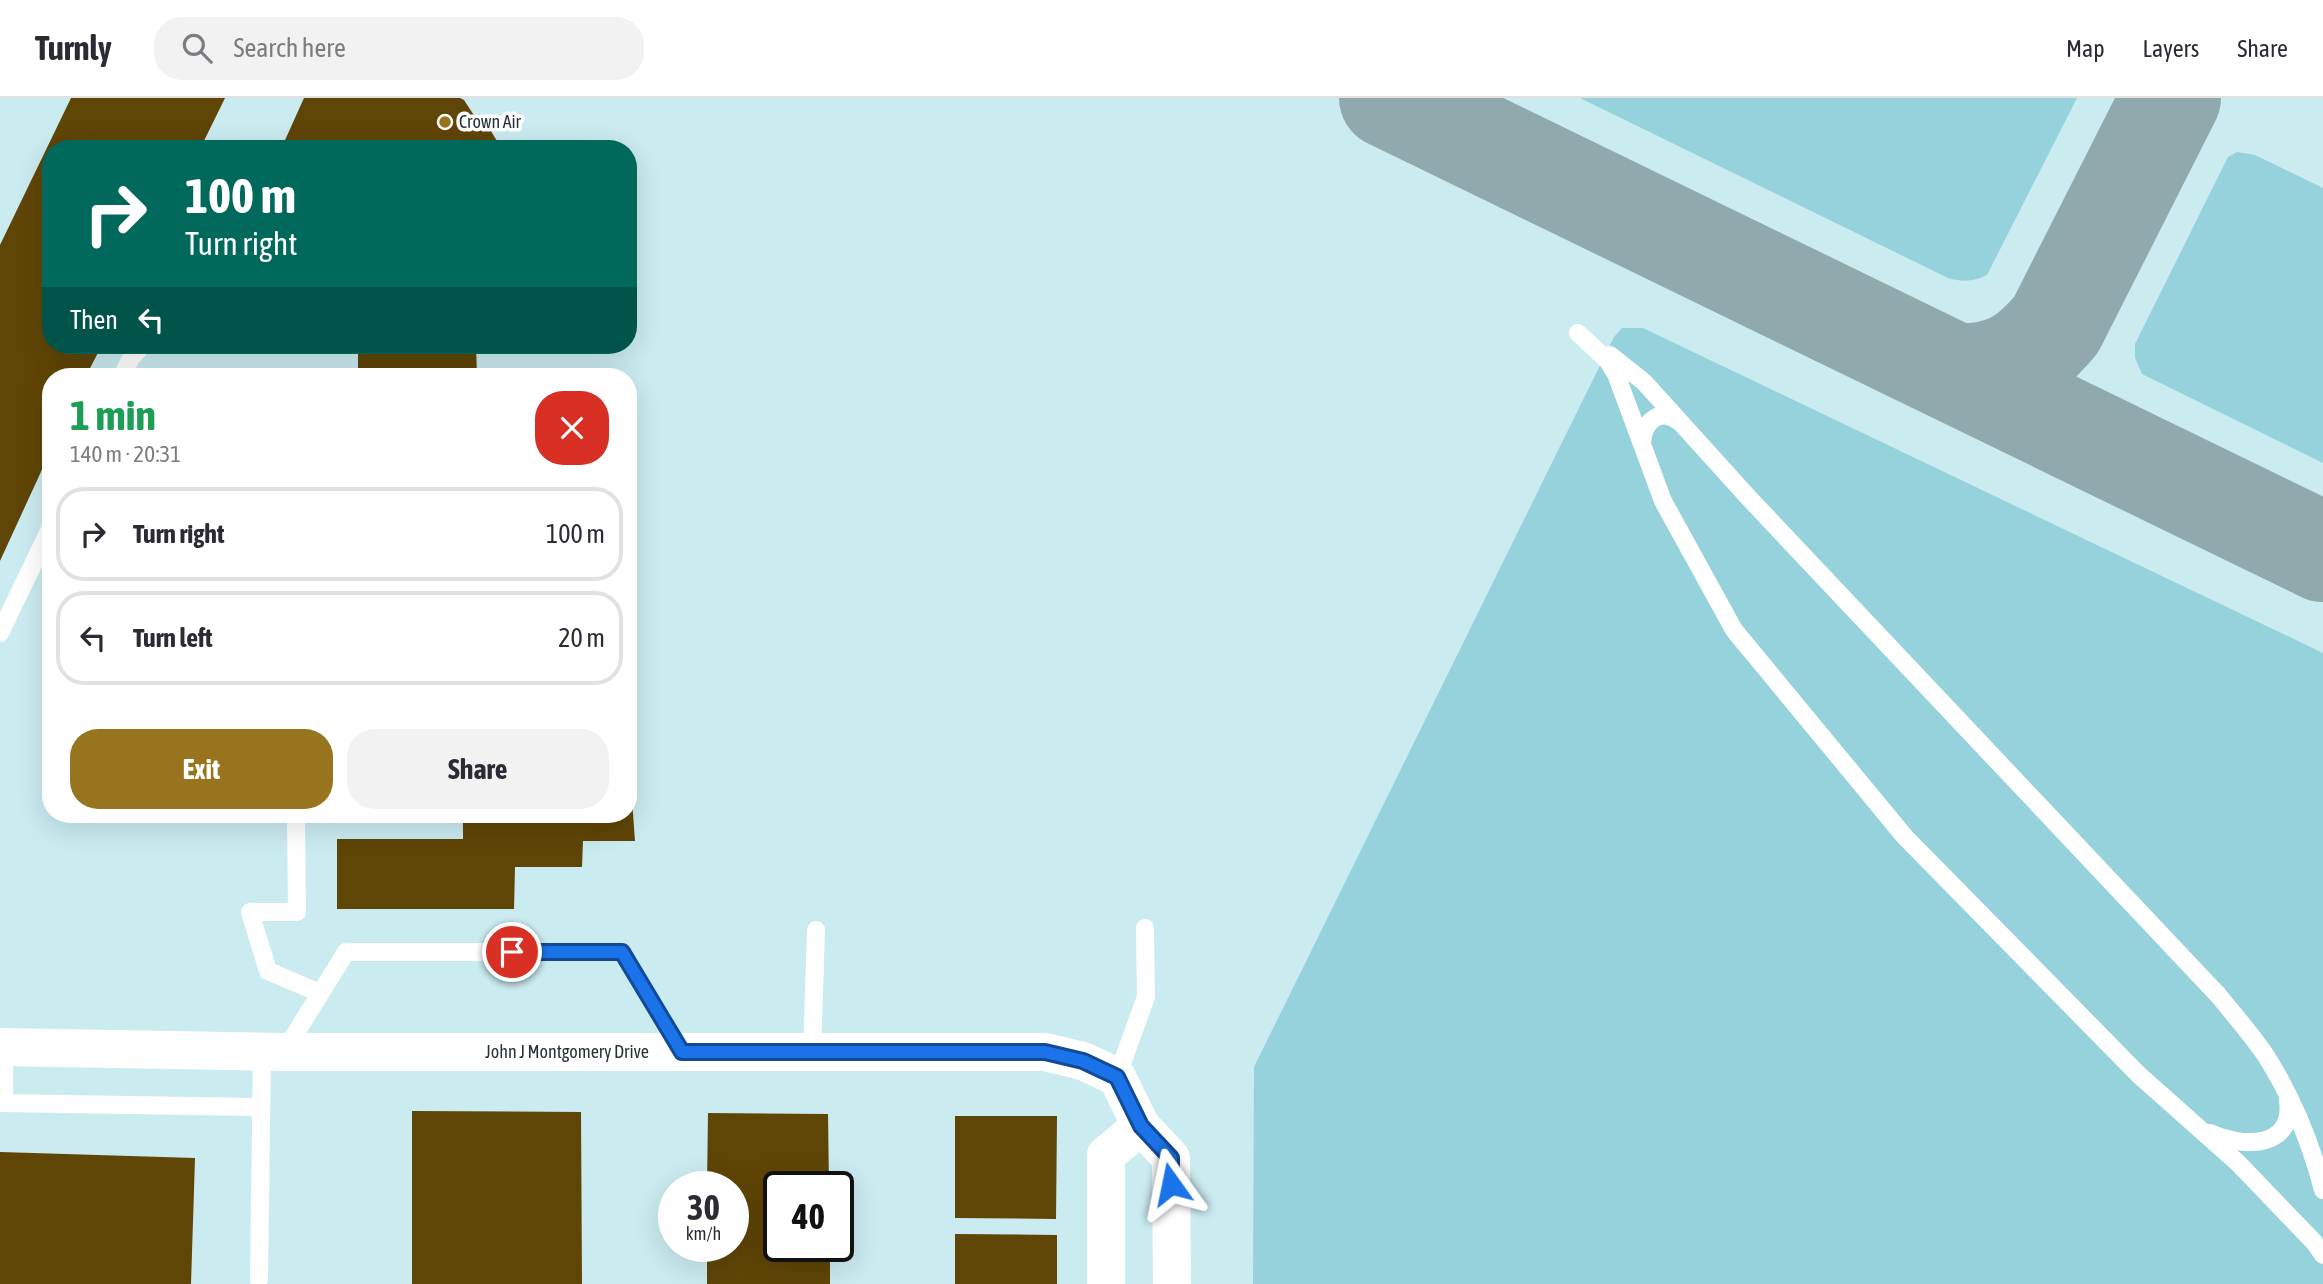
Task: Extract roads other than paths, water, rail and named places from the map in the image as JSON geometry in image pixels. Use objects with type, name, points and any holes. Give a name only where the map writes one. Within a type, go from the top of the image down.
[{"type":"street","name":"John J Montgomery Drive","points":[[2,1047],[273,1052],[1045,1052],[1083,1061],[1117,1077]]},
{"type":"street","points":[[1117,1077],[1141,1126],[1171,1158],[1172,1284]]},
{"type":"street","points":[[1106,1284],[1106,1155],[1141,1126]]},
{"type":"lane","points":[[2322,1185],[2316,1162],[2290,1098],[2265,1055],[2219,996],[1748,497],[1644,382],[1578,333],[1608,361],[1616,374],[1663,501],[1734,630],[1905,837],[2140,1075],[2201,1129],[2283,1209],[2323,1255]]},
{"type":"lane","points":[[1642,442],[1645,426],[1651,419],[1668,415],[1679,422]]},
{"type":"lane","points":[[0,633],[42,546]]},
{"type":"lane","points":[[296,823],[297,912],[250,912],[268,971],[320,993]]},
{"type":"lane","points":[[1117,1077],[1146,997],[1145,928]]},
{"type":"lane","points":[[812,1052],[816,930]]},
{"type":"lane","points":[[259,1279],[261,1107],[273,1052],[320,993],[346,952],[622,952],[682,1052]]},
{"type":"lane","points":[[2,1047],[2,1103],[261,1107]]},
{"type":"lane","points":[[2201,1129],[2224,1140],[2248,1143],[2267,1140],[2280,1133],[2288,1116],[2289,1102],[2282,1085]]},
{"type":"place","name":"Crown Air","points":[[445,122]]}]
